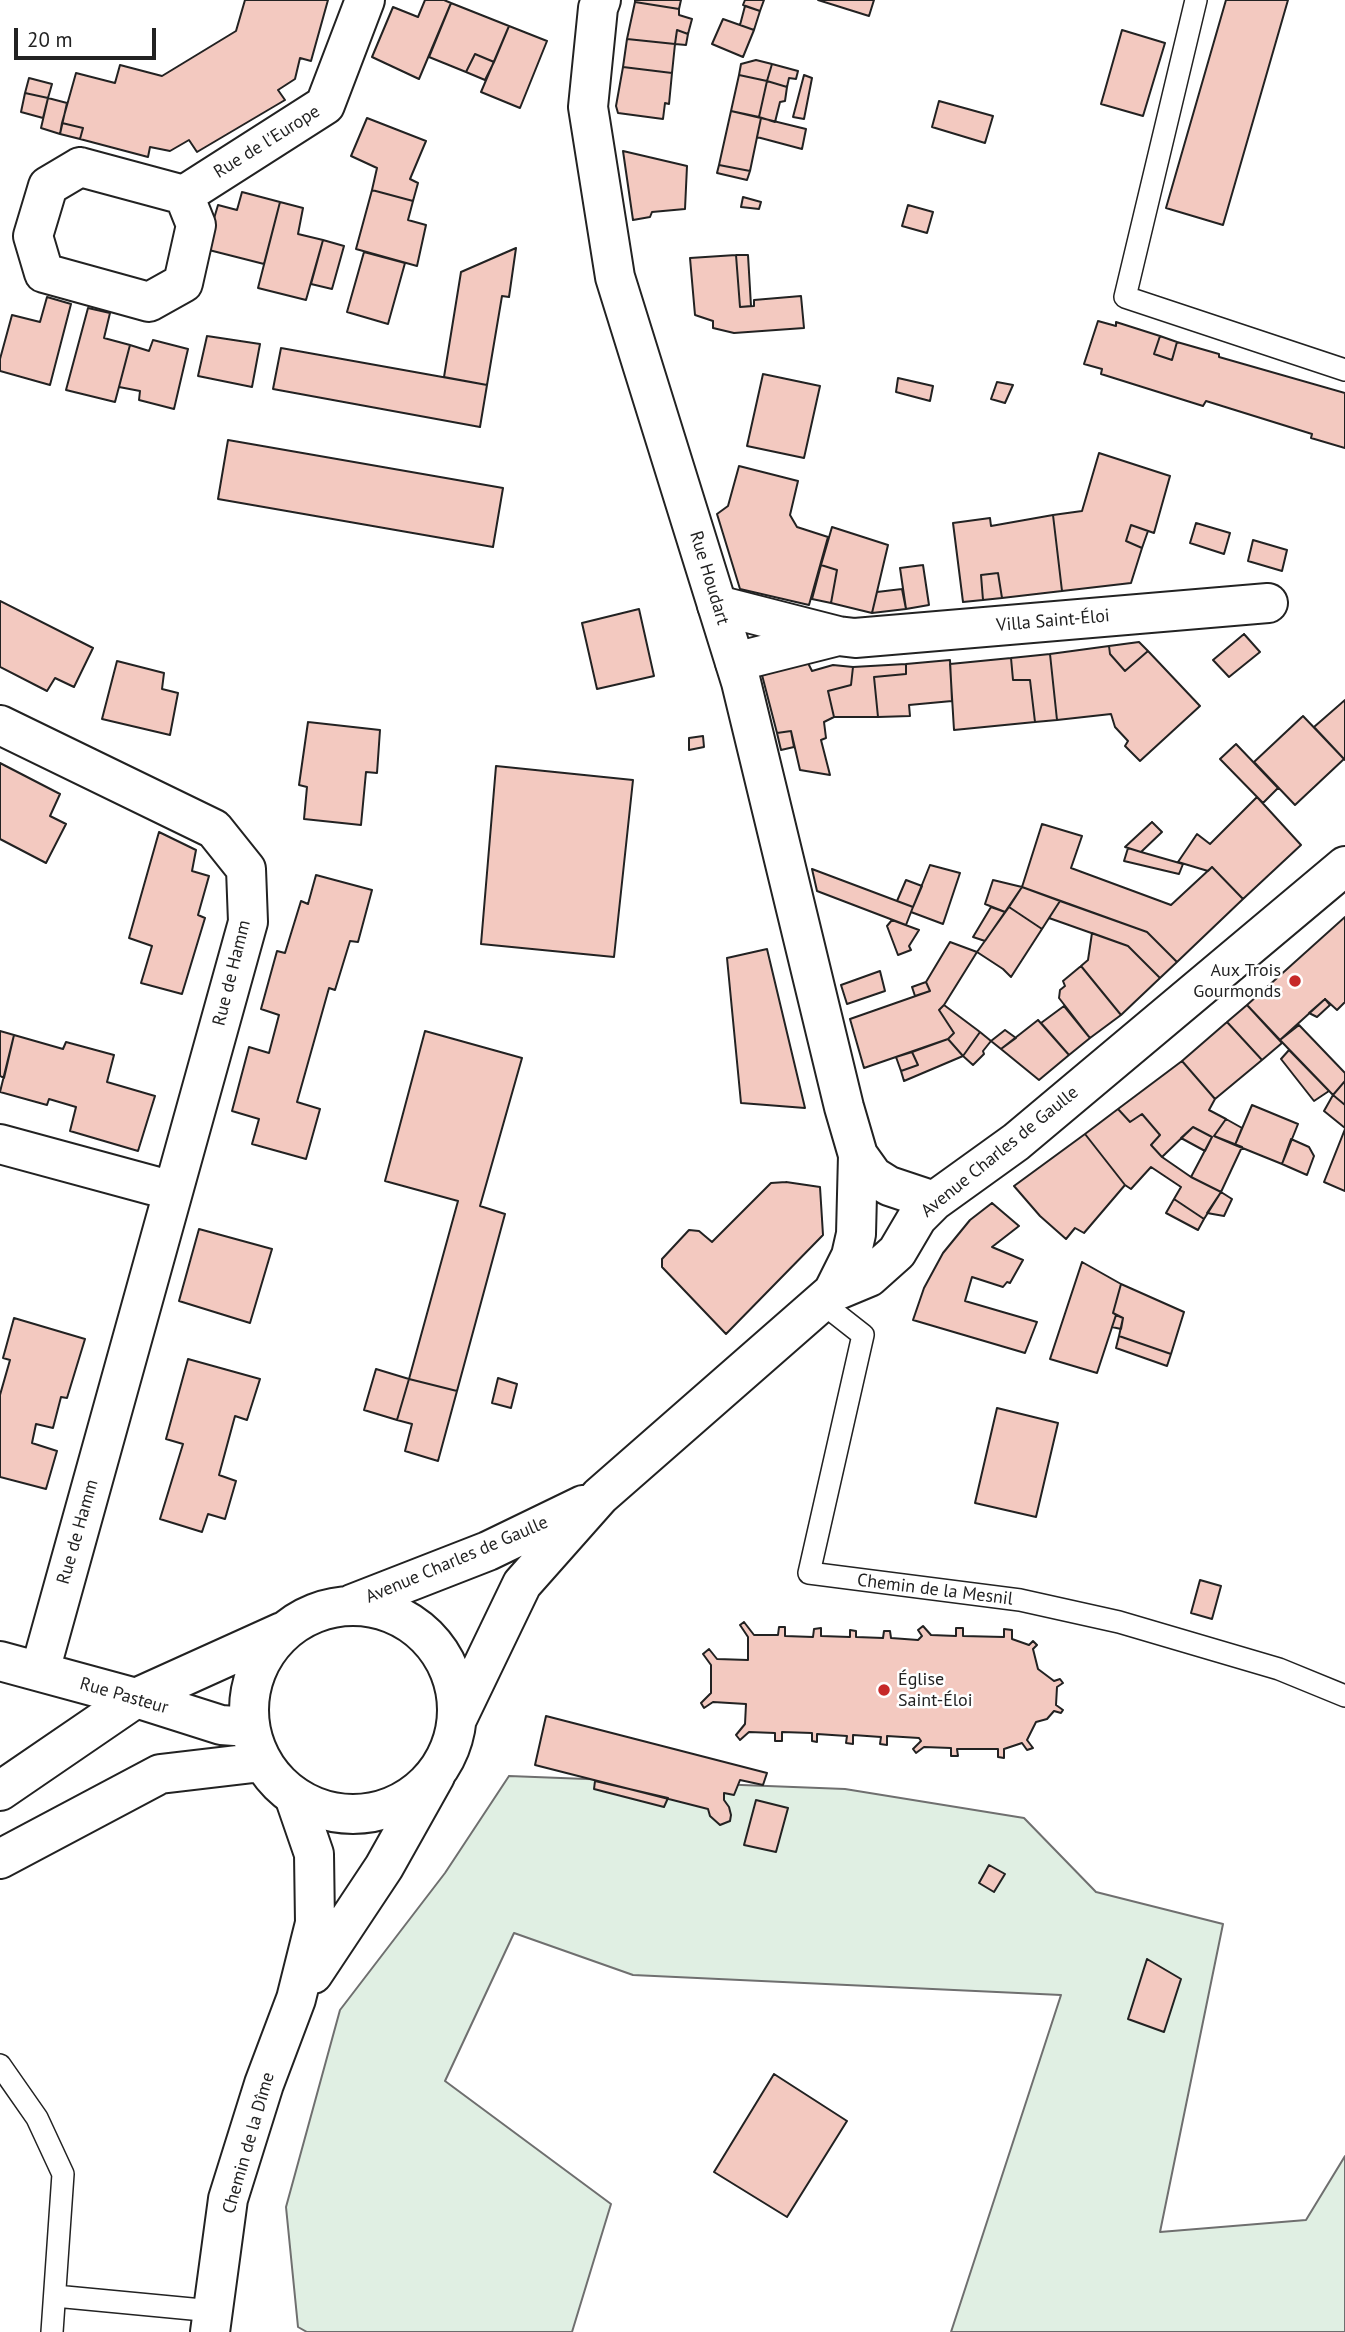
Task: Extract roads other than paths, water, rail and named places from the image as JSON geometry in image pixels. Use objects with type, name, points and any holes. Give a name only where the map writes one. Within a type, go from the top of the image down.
[{"type":"street","name":"Rue de l'Europe","points":[[184,195],[325,105],[365,0]]},
{"type":"street","name":"Rue Houdart","points":[[592,3],[588,107],[615,277],[735,662],[841,1094],[859,1154],[873,1176],[889,1186],[934,1201]]},
{"type":"street","name":"Villa Saint-Éloi","points":[[717,605],[855,638],[1268,603]]},
{"type":"street","name":"Villa Saint-Éloi","points":[[735,662],[838,636]]},
{"type":"street","name":"Rue de Hamm","points":[[0,726],[215,829],[246,869],[248,922],[40,1671]]},
{"type":"street","name":"Avenue Charles de Gaulle","points":[[458,1717],[522,1584],[600,1496],[827,1296],[869,1277],[897,1252],[917,1218],[934,1201],[1016,1142],[1345,866]]},
{"type":"street","points":[[0,1144],[173,1191]]},
{"type":"street","name":"Rue Houdart","points":[[827,1296],[850,1256],[856,1234],[859,1154]]},
{"type":"street","name":"Avenue Charles de Gaulle","points":[[352,1604],[488,1551],[600,1496]]},
{"type":"street","points":[[0,1791],[136,1698],[282,1632],[303,1617],[327,1608],[352,1604],[386,1610],[417,1626],[441,1651],[455,1682],[458,1717],[451,1748],[435,1776],[412,1797],[383,1810],[352,1815],[321,1810],[294,1796],[280,1784],[256,1744],[250,1692],[261,1659],[282,1632]]},
{"type":"street","name":"Rue Pasteur","points":[[0,1661],[136,1698],[221,1725],[256,1744]]},
{"type":"street","points":[[0,1859],[160,1774],[256,1744]]},
{"type":"street","name":"Chemin de la Dîme","points":[[296,1998],[384,1867],[435,1776]]},
{"type":"street","name":"Chemin de la Dîme","points":[[212,2321],[228,2199],[264,2084],[296,1998],[315,1923],[314,1854],[294,1796]]},
{"type":"lane","points":[[1196,0],[1125,297],[1345,370]]},
{"type":"lane","name":"Chemin de la Mesnil","points":[[827,1296],[863,1335],[809,1573],[1020,1600],[1119,1622],[1279,1668],[1345,1696]]},
{"type":"lane","points":[[0,2065],[37,2118],[63,2174],[52,2332]]},
{"type":"lane","points":[[54,2296],[212,2321]]},
{"type":"place","name":"Aux Trois Gourmonds","points":[[1295,981]]},
{"type":"place","name":"Église Saint-Éloi","points":[[884,1690]]}]
